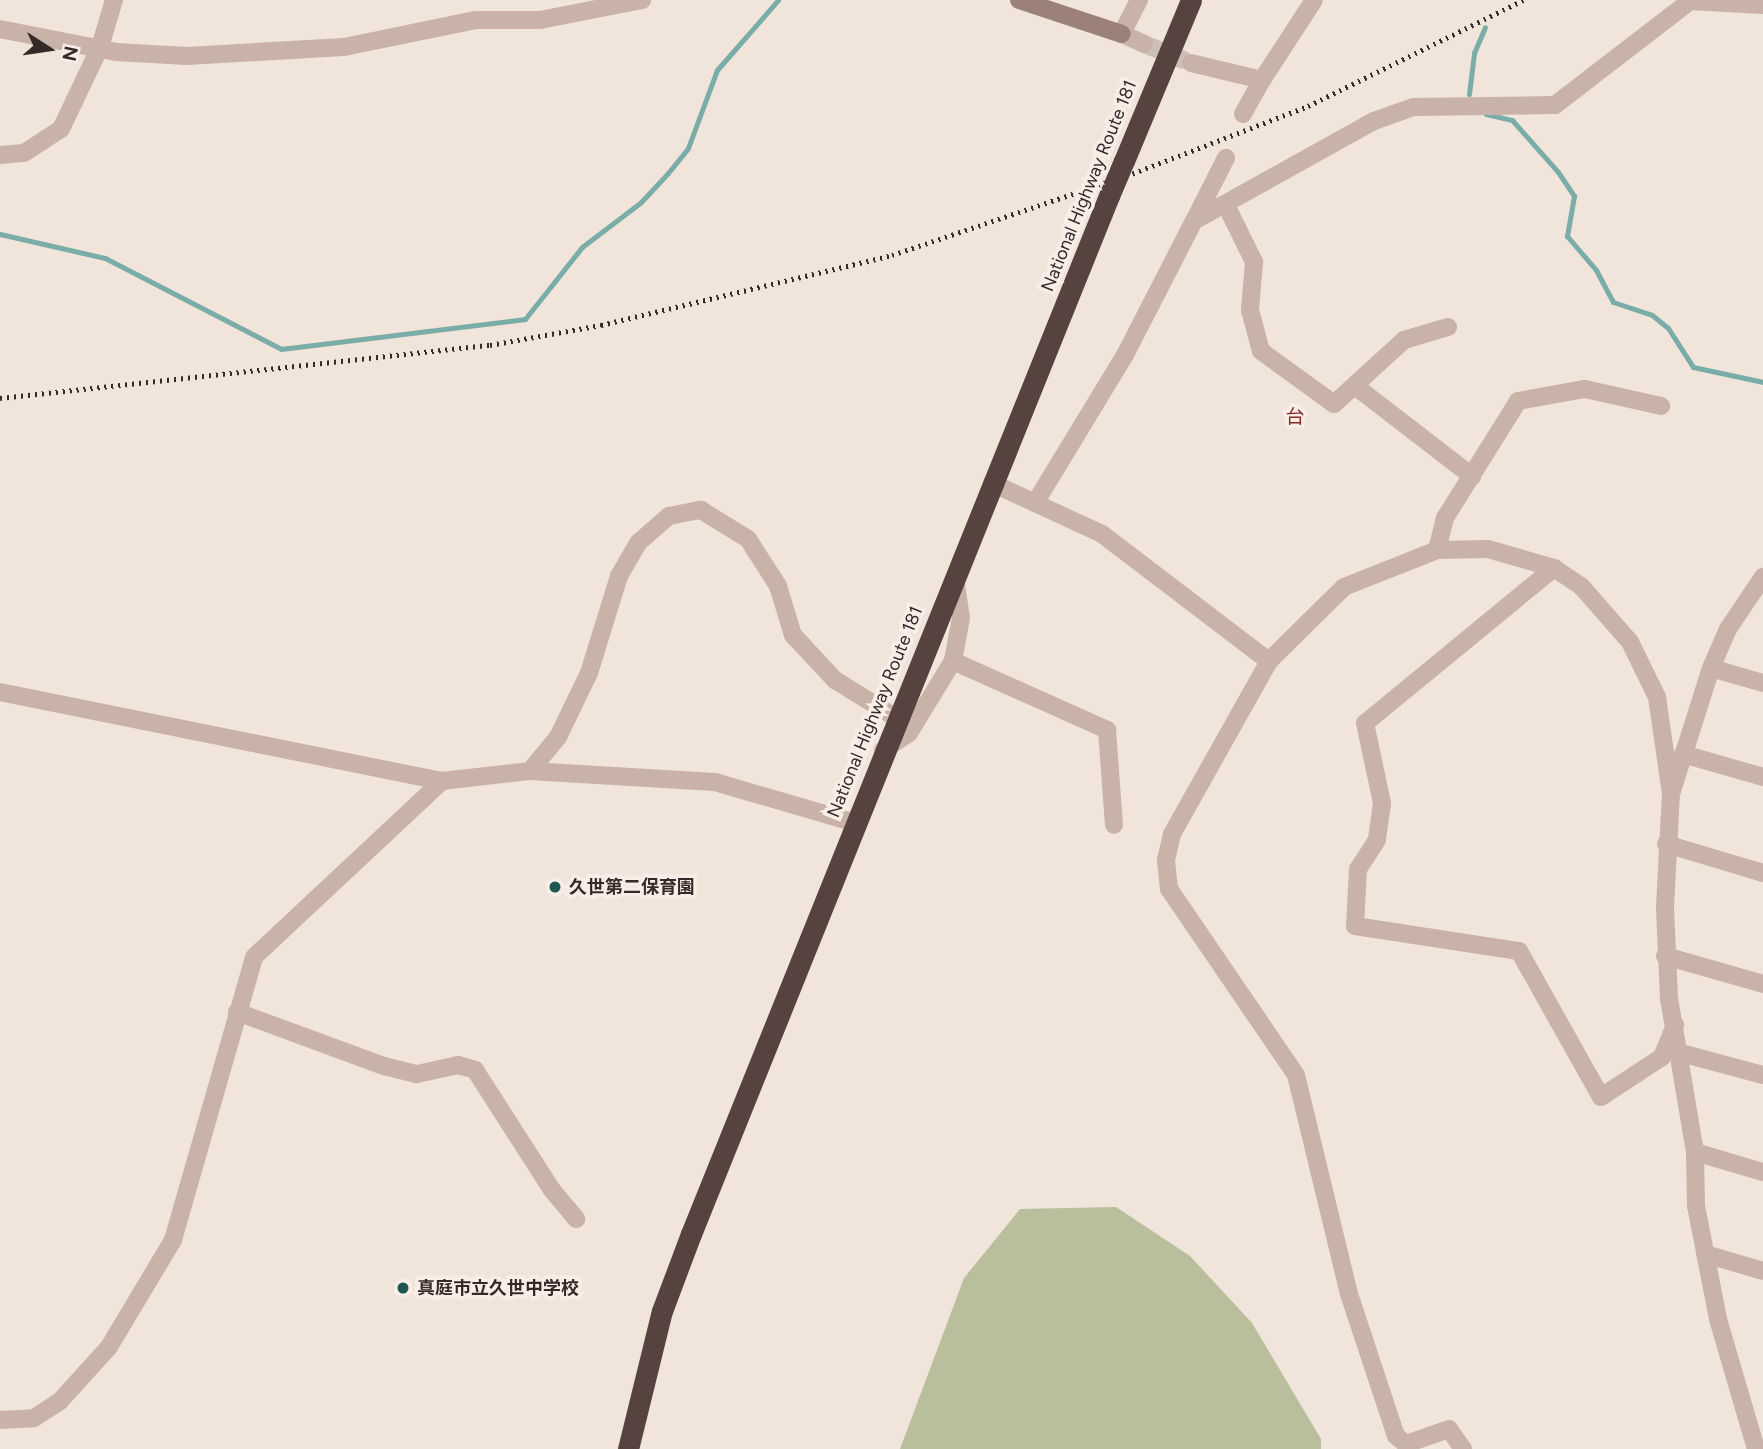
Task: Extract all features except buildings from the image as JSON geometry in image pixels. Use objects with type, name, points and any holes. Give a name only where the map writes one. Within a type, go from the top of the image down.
[{"type":"highway","name":"National Highway Route 181","points":[[628,1449],[662,1311],[895,718],[1191,0]]},
{"type":"street","points":[[0,155],[24,153],[61,129],[100,47],[114,0]]},
{"type":"street","points":[[0,29],[100,47],[187,56],[344,47],[476,20],[540,20],[642,0]]},
{"type":"street","points":[[1019,0],[1122,34],[1144,44]]},
{"type":"street","points":[[1122,34],[1139,0]]},
{"type":"street","points":[[1243,114],[1314,0]]},
{"type":"street","points":[[1194,220],[1226,205],[1374,121],[1413,107],[1555,105],[1690,1],[1763,5]]},
{"type":"street","points":[[1191,63],[1262,80]]},
{"type":"street","points":[[1035,503],[1125,355],[1226,158]]},
{"type":"street","points":[[1226,205],[1254,262],[1250,310],[1261,351],[1334,404],[1405,340],[1448,327]]},
{"type":"street","points":[[1354,386],[1472,476]]},
{"type":"street","points":[[1437,550],[1445,518],[1518,401],[1585,389],[1661,406]]},
{"type":"street","points":[[992,484],[1102,534],[1269,662]]},
{"type":"street","points":[[530,771],[558,737],[584,684],[619,576],[639,542],[668,516],[701,510],[748,538],[779,586],[793,635],[826,671],[895,718]]},
{"type":"street","points":[[1462,1449],[1450,1429],[1406,1444],[1396,1436],[1349,1294],[1296,1075],[1169,889],[1167,860],[1172,834],[1269,662],[1344,587],[1437,550],[1488,549],[1553,568],[1581,586],[1630,642],[1657,697],[1671,794]]},
{"type":"street","points":[[1553,568],[1365,723],[1382,803],[1377,840],[1358,869],[1355,926],[1519,951],[1601,1097],[1662,1057],[1675,1025]]},
{"type":"street","points":[[883,750],[909,733],[953,661],[961,618],[954,575]]},
{"type":"street","points":[[1756,1449],[1718,1319],[1696,1206],[1695,1152],[1665,956],[1666,844],[1671,794],[1711,668],[1728,629],[1761,582]]},
{"type":"street","points":[[953,661],[1107,730],[1114,825]]},
{"type":"street","points":[[1711,668],[1763,683]]},
{"type":"street","points":[[0,692],[442,781],[530,771],[715,782],[855,823]]},
{"type":"street","points":[[1683,754],[1763,777]]},
{"type":"street","points":[[0,1420],[34,1418],[60,1401],[109,1347],[173,1240],[254,957],[442,781]]},
{"type":"street","points":[[1666,844],[1763,873]]},
{"type":"street","points":[[1665,956],[1763,984]]},
{"type":"street","points":[[237,1012],[384,1066],[417,1074],[458,1065],[475,1070],[552,1190],[576,1219]]},
{"type":"street","points":[[1681,1053],[1763,1075]]},
{"type":"street","points":[[1695,1152],[1763,1172]]},
{"type":"street","points":[[1705,1254],[1763,1271]]},
{"type":"green space","points":[[1116,1207],[1190,1256],[1252,1323],[1321,1439],[1321,1449],[900,1449],[964,1278],[1020,1209]]},
{"type":"waterway","points":[[0,234],[105,258],[281,349],[525,319],[582,247],[641,202],[688,148],[717,70],[778,0]]},
{"type":"waterway","points":[[1469,94],[1474,53],[1485,27]]},
{"type":"waterway","points":[[1486,114],[1512,120],[1558,172],[1574,196],[1567,236],[1596,270],[1613,302],[1652,315],[1668,328],[1693,367],[1763,382]]},
{"type":"tunnel","points":[[1144,44],[1191,63]]},
{"type":"railway","points":[[0,398],[490,345],[601,325],[892,255],[1126,176],[1308,106],[1523,0]]},
{"type":"place","name":"久世第二保育園","points":[[555,887]]},
{"type":"place","name":"真庭市立久世中学校","points":[[403,1288]]},
{"type":"district","name":"台","points":[[1295,417]]}]
